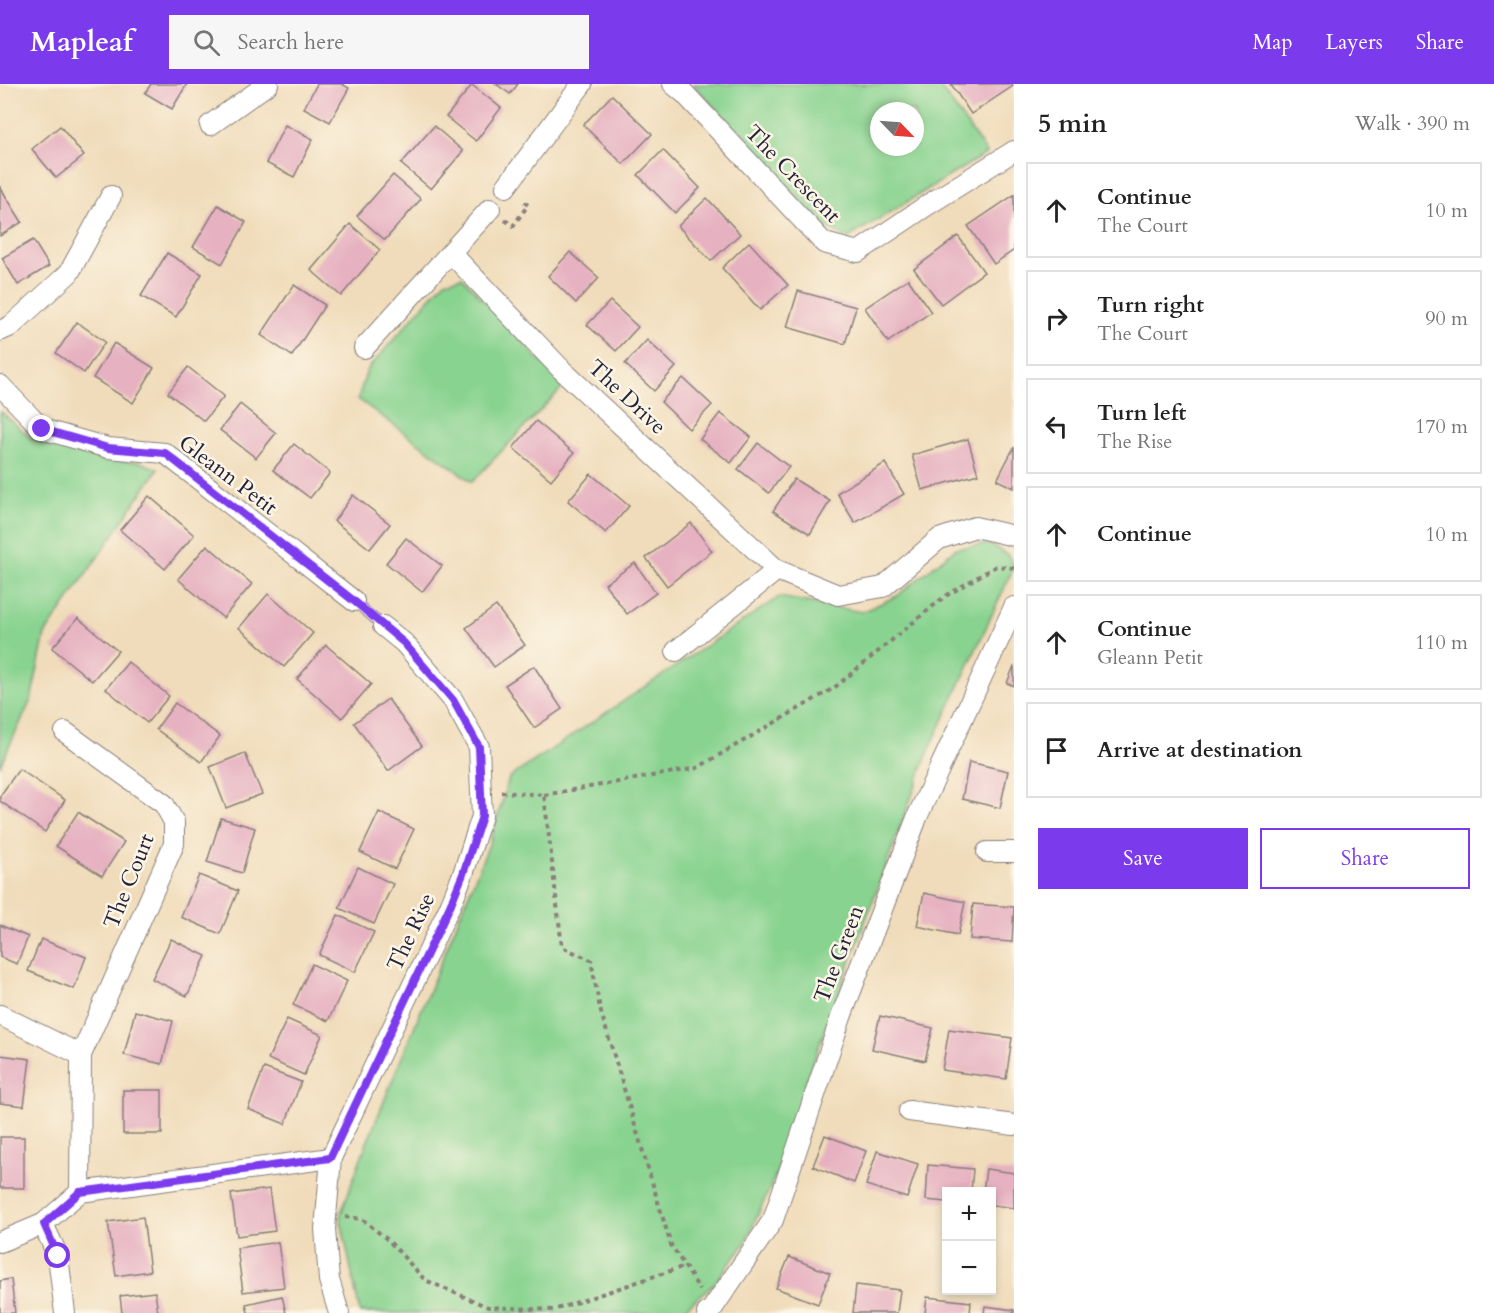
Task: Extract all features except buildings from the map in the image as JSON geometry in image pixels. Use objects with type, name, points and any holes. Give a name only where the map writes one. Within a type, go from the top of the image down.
[{"type":"street","points":[[210,125],[268,84]]},
{"type":"street","points":[[506,187],[582,84]]},
{"type":"street","name":"The Crescent","points":[[674,84],[824,243],[858,252],[1014,151]]},
{"type":"street","points":[[0,331],[11,326],[69,273],[111,196]]},
{"type":"street","points":[[364,348],[490,209]]},
{"type":"street","name":"The Drive","points":[[451,253],[562,370],[777,570],[838,595],[883,587],[939,539],[975,527],[1014,536]]},
{"type":"street","name":"Gleann Petit","points":[[0,385],[42,429],[108,448],[165,453],[354,601]]},
{"type":"street","points":[[676,651],[777,570]]},
{"type":"street","name":"The Green","points":[[713,1312],[773,1221],[841,1017],[918,815],[1014,607]]},
{"type":"street","name":"The Rise","points":[[339,1313],[329,1280],[326,1212],[330,1158],[459,885],[482,816],[479,747],[453,700],[404,643],[383,626]]},
{"type":"street","name":"The Court","points":[[65,732],[164,804],[174,822],[174,844],[81,1055],[80,1192]]},
{"type":"street","points":[[987,852],[1014,852]]},
{"type":"street","points":[[0,1015],[81,1055]]},
{"type":"street","points":[[909,1111],[1014,1125]]},
{"type":"street","points":[[2,1242],[44,1224],[80,1192],[330,1158]]},
{"type":"street","points":[[44,1224],[58,1256],[65,1313]]},
{"type":"lane","points":[[354,601],[383,626]]},
{"type":"path","points":[[481,790],[543,795],[697,768],[834,688],[944,597],[996,566],[1014,568]]},
{"type":"path","points":[[543,795],[562,947],[591,960],[600,1009],[671,1245],[713,1312]]},
{"type":"path","points":[[326,1212],[362,1219],[388,1240],[425,1280],[488,1307],[554,1310],[685,1266]]},
{"type":"green space","points":[[693,84],[938,84],[987,153],[848,238],[824,225]]},
{"type":"green space","points":[[462,277],[564,386],[472,482],[358,399],[367,370],[445,281]]},
{"type":"green space","points":[[0,411],[31,438],[103,460],[140,462],[158,469],[45,634],[31,700],[0,766]]},
{"type":"green space","points":[[989,544],[1008,555],[1014,567],[927,755],[810,1070],[784,1157],[744,1245],[713,1285],[679,1313],[360,1313],[340,1216],[362,1155],[490,842],[509,778],[779,597],[862,612],[897,596],[956,548]]},
{"type":"route","points":[[42,429],[108,448],[165,453],[404,643],[453,700],[479,747],[482,816],[450,906],[330,1158],[80,1192],[44,1224],[58,1256]]}]
